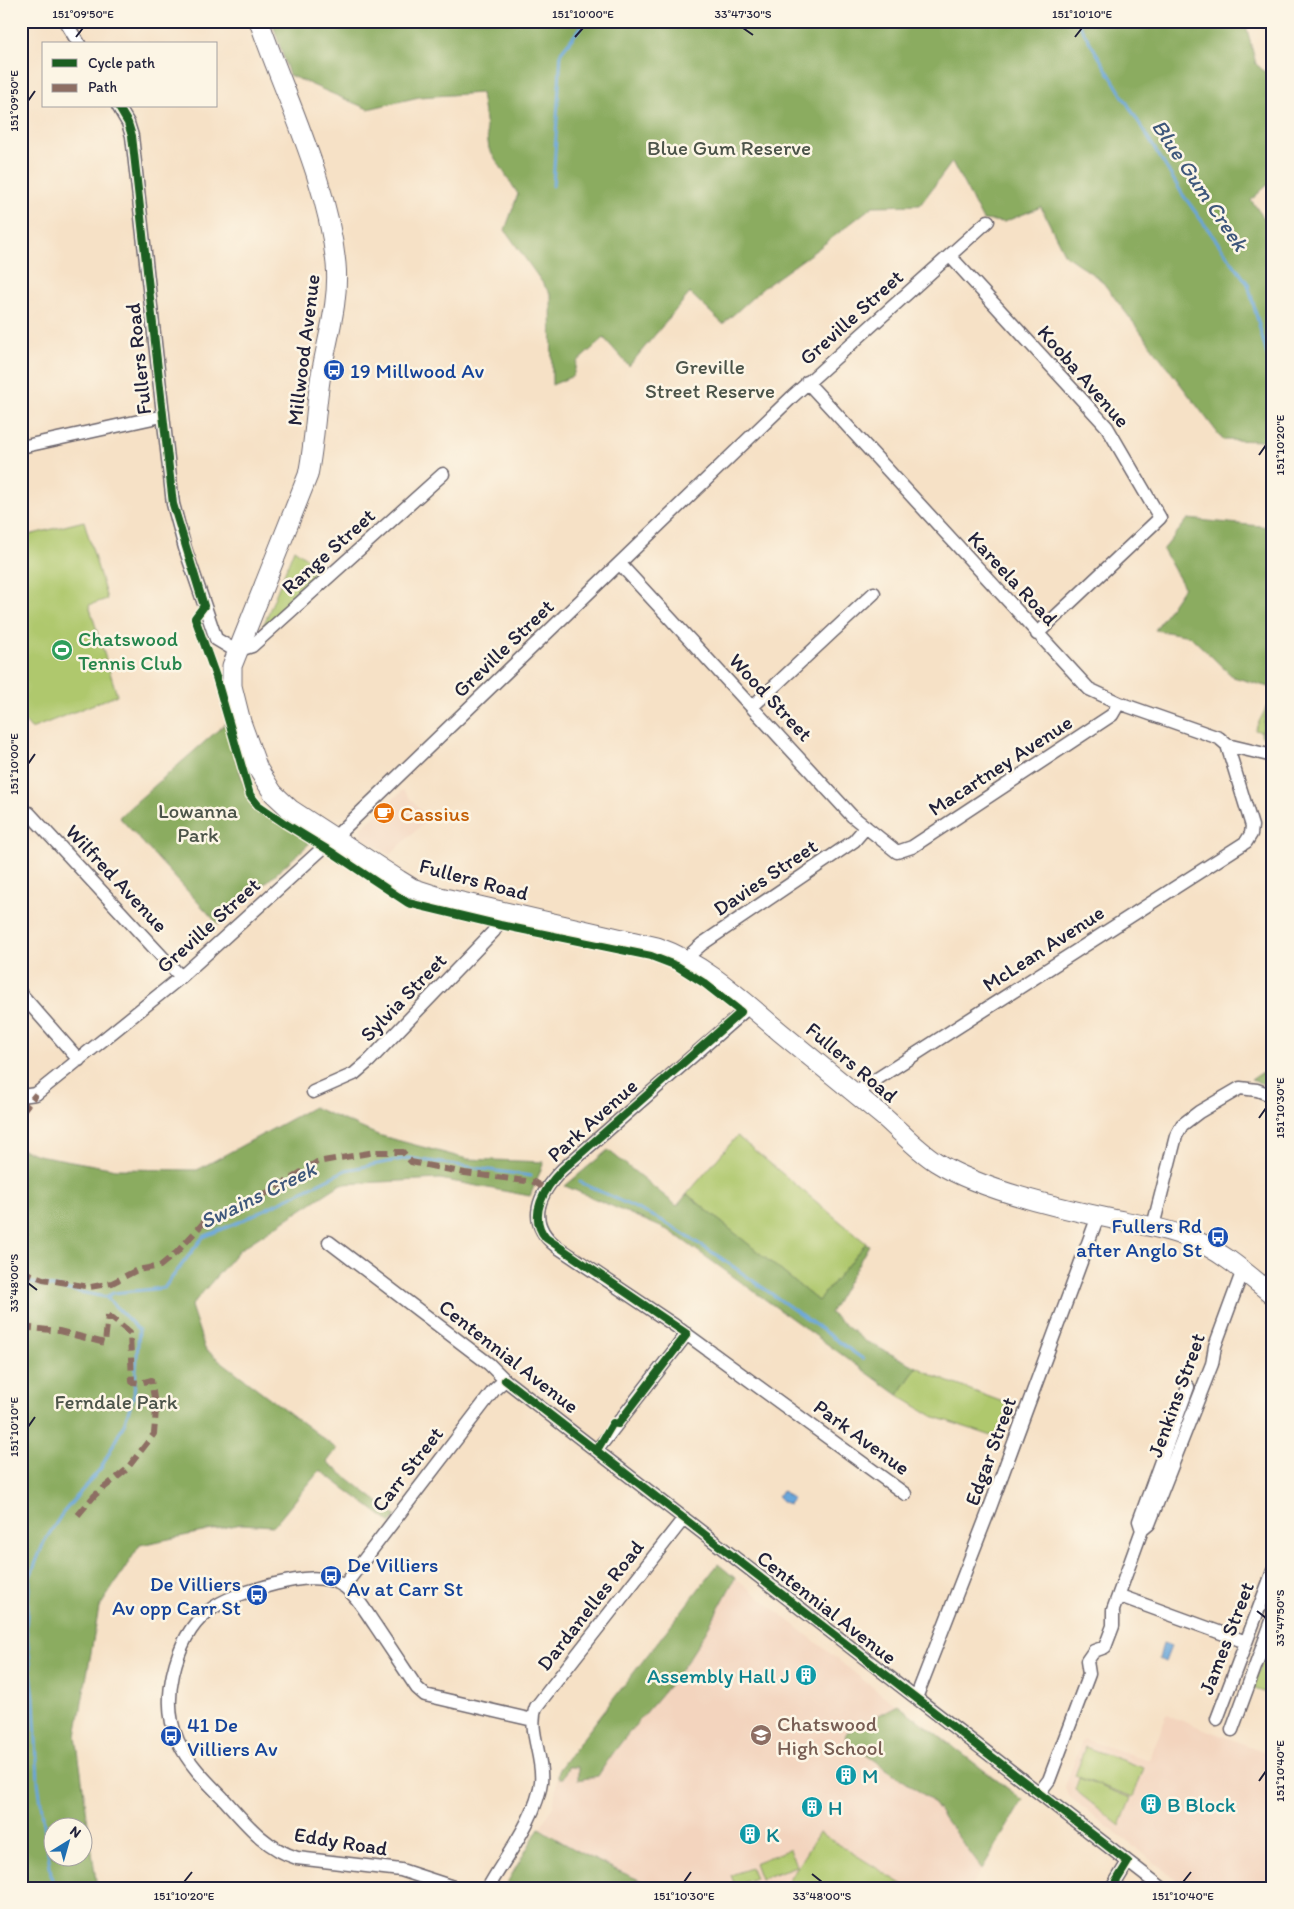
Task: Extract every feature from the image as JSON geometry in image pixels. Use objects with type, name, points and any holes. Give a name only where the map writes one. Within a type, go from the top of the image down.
[{"type":"main road","name":"Millwood Avenue","points":[[236,651],[308,475],[336,280],[334,252],[316,174],[260,21]]},
{"type":"main road","name":"Fullers Road","points":[[236,651],[232,666],[232,686],[241,722],[261,776],[284,804],[412,888],[425,893],[656,947],[685,959],[718,979],[855,1093],[917,1149],[952,1171],[999,1189],[1098,1216],[1153,1226],[1205,1245],[1243,1270],[1273,1295]]},
{"type":"street","points":[[65,21],[78,42]]},
{"type":"street","name":"Fullers Road","points":[[119,108],[128,123],[132,136],[173,504],[212,631],[216,640],[236,651]]},
{"type":"street","name":"Greville Street","points":[[21,1096],[36,1094],[181,977],[334,838],[807,382],[988,221]]},
{"type":"street","name":"Kooba Avenue","points":[[950,256],[1107,427],[1160,518],[1037,634]]},
{"type":"street","name":"Kareela Road","points":[[807,382],[1089,690],[1119,703],[1219,738],[1227,745],[1273,756]]},
{"type":"street","points":[[21,447],[162,416]]},
{"type":"street","name":"Range Street","points":[[236,651],[252,646],[444,474]]},
{"type":"street","name":"Wood Street","points":[[620,564],[753,706],[852,816],[897,852]]},
{"type":"street","points":[[753,706],[874,593]]},
{"type":"street","name":"Macartney Avenue","points":[[897,852],[912,847],[1112,715],[1119,703]]},
{"type":"street","name":"McLean Avenue","points":[[855,1093],[1246,842],[1251,834],[1252,826],[1227,745]]},
{"type":"street","name":"Wilfred Avenue","points":[[21,814],[29,813],[181,977]]},
{"type":"street","name":"Davies Street","points":[[685,959],[702,944],[854,841],[866,827]]},
{"type":"street","name":"Sylvia Street","points":[[313,1092],[354,1074],[369,1061],[494,931],[505,911]]},
{"type":"street","points":[[21,994],[79,1060]]},
{"type":"street","name":"Park Avenue","points":[[750,1006],[562,1170],[546,1189],[540,1204],[540,1227],[546,1238],[687,1334],[905,1494]]},
{"type":"street","points":[[1153,1226],[1176,1136],[1182,1125],[1240,1088],[1257,1090],[1273,1096]]},
{"type":"street","name":"Edgar Street","points":[[916,1698],[988,1513],[1098,1216]]},
{"type":"street","name":"Centennial Avenue","points":[[329,1242],[489,1364],[505,1380],[1162,1888]]},
{"type":"street","name":"Jenkins Street","points":[[1039,1793],[1048,1780],[1089,1674],[1087,1661],[1094,1651],[1105,1647],[1113,1626],[1113,1610],[1120,1596],[1142,1530],[1149,1524],[1212,1364],[1214,1346],[1243,1270]]},
{"type":"street","points":[[597,1450],[687,1334]]},
{"type":"street","name":"Carr Street","points":[[344,1586],[393,1519],[494,1390],[505,1380]]},
{"type":"street","name":"Jenkins Street","points":[[1142,1530],[1138,1521],[1188,1387]]},
{"type":"street","name":"Dardanelles Road","points":[[533,1720],[536,1706],[684,1518]]},
{"type":"street","name":"James Street","points":[[1217,1719],[1273,1570]]},
{"type":"street","name":"Eddy Road","points":[[344,1586],[320,1579],[287,1581],[235,1597],[196,1621],[185,1638],[170,1688],[170,1710],[177,1740],[196,1770],[252,1830],[276,1850],[297,1858],[401,1870],[456,1888]]},
{"type":"street","points":[[344,1586],[358,1600],[417,1688],[425,1696],[533,1720],[542,1772],[537,1802],[488,1888]]},
{"type":"street","points":[[1120,1596],[1246,1642]]},
{"type":"street","name":"James Street","points":[[1232,1730],[1267,1650],[1273,1618]]},
{"type":"street","points":[[1112,1888],[1128,1862]]},
{"type":"shaded area","points":[[403,790],[428,819],[390,855],[361,837],[361,829]]},
{"type":"shaded area","name":"Chatswood High School","points":[[718,1564],[871,1686],[1023,1800],[970,1888],[504,1888],[553,1806],[559,1769]]},
{"type":"shaded area","points":[[1167,1715],[1273,1755],[1273,1888],[1187,1888],[1068,1796],[1065,1786],[1083,1739],[1149,1760]]},
{"type":"green space","name":"Blue Gum Reserve","points":[[272,21],[1245,21],[1256,64],[1273,79],[1273,180],[1251,200],[1273,231],[1273,460],[1267,441],[1223,440],[1101,280],[1065,255],[1041,207],[1004,222],[983,220],[952,162],[920,205],[873,206],[763,288],[723,324],[690,293],[629,366],[604,338],[577,362],[573,376],[552,385],[551,295],[505,230],[518,194],[489,149],[481,93],[419,97],[368,109],[289,75]]},
{"type":"green space","points":[[1188,519],[1270,527],[1273,521],[1273,749],[1261,735],[1272,688],[1233,677],[1190,636],[1155,630],[1184,587],[1163,550]]},
{"type":"green space","name":"Chatswood Tennis Club","points":[[84,521],[107,599],[89,605],[117,695],[31,729],[21,717],[21,537]]},
{"type":"green space","points":[[294,549],[327,573],[260,634]]},
{"type":"green space","points":[[1273,694],[1273,735],[1255,730]]},
{"type":"green space","name":"Lowanna Park","points":[[226,723],[232,749],[250,802],[310,843],[219,925],[119,817]]},
{"type":"green space","points":[[1273,1065],[1273,1082],[1270,1086],[1251,1080]]},
{"type":"green space","name":"Ferndale Park","points":[[313,1107],[378,1135],[467,1159],[544,1162],[530,1196],[440,1179],[341,1184],[239,1250],[191,1306],[205,1349],[337,1449],[327,1462],[396,1516],[391,1523],[320,1470],[274,1526],[241,1524],[140,1545],[99,1608],[76,1736],[87,1816],[42,1816],[42,1866],[92,1866],[92,1852],[97,1888],[21,1888],[21,1149],[38,1155],[116,1169],[197,1170]]},
{"type":"green space","points":[[737,1136],[866,1243],[818,1301],[687,1194]]},
{"type":"green space","points":[[608,1150],[677,1206],[687,1194],[818,1301],[866,1243],[869,1245],[830,1313],[865,1341],[917,1367],[898,1395],[670,1231],[565,1186]]},
{"type":"green space","points":[[917,1367],[936,1377],[1011,1405],[998,1438],[932,1416],[898,1395]]},
{"type":"green space","points":[[718,1564],[735,1578],[706,1632],[671,1683],[623,1740],[598,1776],[578,1780],[578,1767],[568,1767],[563,1778],[558,1778],[559,1769]]},
{"type":"green space","points":[[1266,1651],[1273,1654],[1273,1695],[1252,1688]]},
{"type":"green space","points":[[898,1705],[1023,1800],[982,1869],[930,1799],[846,1741],[847,1732]]},
{"type":"green space","points":[[1085,1747],[1144,1768],[1133,1797],[1075,1776]]},
{"type":"green space","points":[[1079,1778],[1131,1798],[1120,1826],[1075,1790]]},
{"type":"green space","points":[[539,1828],[568,1846],[598,1861],[659,1888],[504,1888]]},
{"type":"green space","points":[[819,1832],[907,1887],[784,1888]]},
{"type":"green space","points":[[790,1849],[796,1866],[760,1879],[754,1863]]},
{"type":"green space","points":[[751,1868],[755,1878],[735,1886],[731,1875]]},
{"type":"water","points":[[782,1490],[793,1499],[789,1504],[781,1501],[778,1496]]},
{"type":"water","points":[[1163,1643],[1171,1646],[1165,1662],[1159,1659]]},
{"type":"waterway","points":[[553,186],[561,52],[586,21]]},
{"type":"waterway","name":"Blue Gum Creek","points":[[1077,21],[1183,195],[1248,284],[1273,377]]},
{"type":"waterway","name":"Swains Creek","points":[[21,1281],[106,1297],[113,1293],[164,1288],[203,1237],[239,1222],[346,1170],[408,1158],[531,1176]]},
{"type":"waterway","points":[[580,1182],[663,1221],[721,1258],[863,1359]]},
{"type":"waterway","points":[[53,1888],[38,1782],[34,1698],[26,1626],[30,1577],[44,1542],[62,1514],[101,1468],[124,1424],[134,1395],[139,1330],[106,1297]]},
{"type":"marked path","points":[[21,1113],[36,1094]]},
{"type":"marked path","points":[[21,1271],[43,1279],[90,1287],[112,1283],[137,1270],[160,1266],[177,1252],[206,1220],[273,1190],[317,1162],[375,1152],[403,1152],[411,1162],[465,1173],[534,1182],[546,1189]]},
{"type":"marked path","points":[[21,1327],[59,1331],[105,1343],[108,1315]]},
{"type":"marked path","points":[[78,1515],[95,1495],[126,1470],[154,1434],[156,1410],[151,1380],[141,1383],[132,1382],[130,1333],[108,1315]]},
{"type":"cycle path","points":[[119,108],[128,123],[132,136],[173,504],[204,606],[195,618],[216,677],[250,795],[258,805],[284,823],[408,903],[500,925],[651,956],[677,966],[704,983],[741,1012],[562,1170],[544,1193],[540,1202],[538,1220],[546,1238],[687,1334],[618,1424],[613,1423],[597,1450]]},
{"type":"cycle path","points":[[505,1380],[1128,1862],[1112,1888]]},
{"type":"place","name":"19 Millwood Av","points":[[334,370]]},
{"type":"place","name":"Chatswood Tennis Club","points":[[62,650]]},
{"type":"place","name":"Cassius","points":[[384,813]]},
{"type":"place","name":"Fullers Rd after Anglo St","points":[[1218,1237]]},
{"type":"place","name":"De Villiers Av at Carr St","points":[[331,1576]]},
{"type":"place","name":"De Villiers Av opp Carr St","points":[[257,1595]]},
{"type":"place","name":"Assembly Hall J","points":[[806,1675]]},
{"type":"place","name":"Chatswood High School","points":[[761,1735]]},
{"type":"place","name":"41 De Villiers Av","points":[[171,1736]]},
{"type":"place","name":"M","points":[[846,1775]]},
{"type":"place","name":"B Block","points":[[1151,1804]]},
{"type":"place","name":"H","points":[[812,1807]]},
{"type":"place","name":"K","points":[[750,1834]]},
{"type":"park label","name":"Greville Street Reserve","points":[[710,378]]}]
